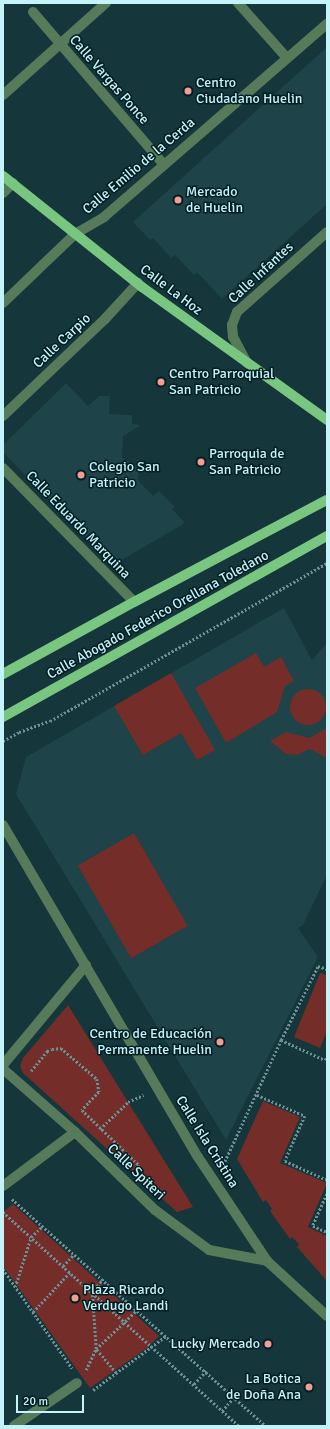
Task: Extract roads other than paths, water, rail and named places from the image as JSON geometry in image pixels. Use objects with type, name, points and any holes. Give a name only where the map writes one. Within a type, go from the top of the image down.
[{"type":"main road","name":"Calle La Hoz","points":[[3,176],[138,283],[247,364],[327,420]]},
{"type":"main road","points":[[303,403],[327,412]]},
{"type":"main road","name":"Calle Abogado Federico Orellana Toledano","points":[[3,674],[134,602],[327,500]]},
{"type":"main road","name":"Calle Abogado Federico Orellana Toledano","points":[[3,717],[327,536]]},
{"type":"street","points":[[3,95],[106,3]]},
{"type":"street","points":[[238,3],[286,58]]},
{"type":"street","name":"Calle Vargas Ponce","points":[[33,12],[164,165]]},
{"type":"street","name":"Calle Emilio de la Cerda","points":[[3,303],[75,234],[104,217],[327,24]]},
{"type":"street","points":[[3,193],[13,183]]},
{"type":"street","name":"Calle Infantes","points":[[247,364],[233,337],[232,326],[237,312],[327,232]]},
{"type":"street","name":"Calle Carpio","points":[[3,416],[105,319],[138,283]]},
{"type":"street","name":"Calle Eduardo Marquina","points":[[3,468],[134,602]]},
{"type":"street","name":"Calle Isla Cristina","points":[[3,825],[198,1157],[267,1261],[327,1316]]},
{"type":"street","points":[[3,1065],[86,965]]},
{"type":"street","name":"Calle Spiteri","points":[[3,1069],[75,1132],[155,1210],[209,1250],[267,1261]]},
{"type":"street","points":[[3,1186],[75,1132]]},
{"type":"street","points":[[14,1426],[79,1382]]},
{"type":"place","name":"Centro Ciudadano Huelin","points":[[188,91]]},
{"type":"place","name":"Mercado de Huelin","points":[[178,200]]},
{"type":"place","name":"Centro Parroquial San Patricio","points":[[161,382]]},
{"type":"place","name":"Parroquia de San Patricio","points":[[201,462]]},
{"type":"place","name":"Colegio San Patricio","points":[[81,475]]},
{"type":"place","name":"Centro de Educación Permanente Huelin","points":[[220,1042]]},
{"type":"place","name":"Plaza Ricardo Verdugo Landi","points":[[75,1298]]},
{"type":"place","name":"Lucky Mercado","points":[[268,1344]]},
{"type":"place","name":"La Botica de Doña Ana","points":[[309,1387]]}]
